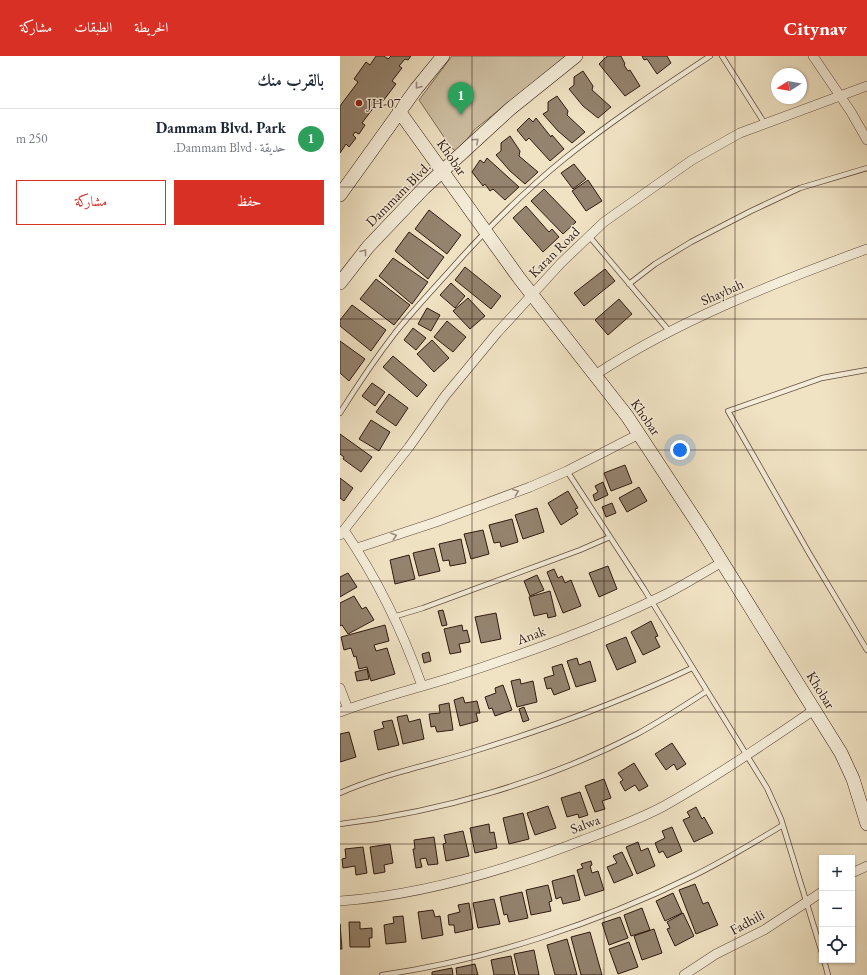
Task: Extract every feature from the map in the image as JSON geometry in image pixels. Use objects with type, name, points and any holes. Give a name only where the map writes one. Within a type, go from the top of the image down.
[{"type":"main road","points":[[340,195],[416,89],[443,56]]},
{"type":"main road","name":"Dammam Blvd.","points":[[340,283],[368,247],[424,188],[510,109],[576,56]]},
{"type":"main road","name":"Khobar","points":[[400,111],[485,231],[627,416],[639,434],[722,562],[841,754],[853,779],[867,824]]},
{"type":"street","points":[[813,56],[867,140]]},
{"type":"street","name":"Karan Road","points":[[342,532],[409,447],[445,396],[496,333],[561,263],[604,222],[692,160],[740,133],[867,86]]},
{"type":"street","name":"Shaybah","points":[[595,375],[618,360],[670,332],[750,295],[867,249]]},
{"type":"street","points":[[357,548],[455,515],[530,487],[567,471],[639,434]]},
{"type":"street","points":[[342,532],[357,548],[364,560],[410,653],[422,686]]},
{"type":"street","name":"Anak","points":[[344,710],[372,700],[452,677],[607,620],[668,593],[722,562]]},
{"type":"street","points":[[340,688],[344,710]]},
{"type":"street","name":"Salwa","points":[[340,901],[388,895],[433,886],[489,872],[542,856],[614,828],[662,807],[695,788],[814,710]]},
{"type":"street","points":[[855,872],[867,866]]},
{"type":"street","name":"Fadhili","points":[[684,975],[716,954],[764,930],[819,894]]},
{"type":"lane","points":[[340,413],[355,389],[395,334],[427,295],[485,231],[563,160],[654,93],[710,56]]},
{"type":"lane","points":[[722,56],[765,124]]},
{"type":"lane","points":[[630,284],[655,264],[685,246],[751,211],[800,188],[867,168]]},
{"type":"lane","points":[[589,236],[670,332]]},
{"type":"lane","points":[[867,370],[822,378],[728,411],[809,553],[867,650]]},
{"type":"lane","points":[[567,471],[651,601],[767,788],[783,825],[819,943]]},
{"type":"lane","points":[[393,617],[423,608],[580,550],[610,537]]},
{"type":"lane","points":[[340,793],[356,786],[412,768],[468,753],[604,706],[663,682],[692,668]]},
{"type":"lane","points":[[340,824],[367,821],[434,807],[493,792],[544,775],[596,754],[638,734],[707,691]]},
{"type":"lane","points":[[382,975],[467,958],[570,927],[652,895],[694,876],[783,825]]},
{"type":"lane","points":[[825,963],[828,975]]},
{"type":"shaded area","points":[[452,56],[566,56],[474,130],[457,153],[450,146],[419,100]]},
{"type":"building","name":"JH-07","points":[[376,56],[384,56],[388,59],[391,56],[411,56],[408,60],[405,59],[399,66],[402,68],[392,81],[396,84],[383,101],[380,99],[362,123],[365,125],[359,134],[355,132],[353,135],[356,138],[349,147],[346,144],[340,153],[340,106],[358,82],[354,79],[366,62],[370,65]]},
{"type":"building","points":[[607,56],[621,56],[625,64],[624,65],[628,71],[630,70],[640,86],[625,96],[599,64]]},
{"type":"building","points":[[642,56],[667,56],[671,63],[657,74],[647,59],[644,60]]},
{"type":"building","points":[[583,71],[593,86],[592,90],[611,107],[598,118],[583,106],[569,89],[574,85],[574,77]]},
{"type":"building","points":[[557,96],[568,111],[567,115],[585,132],[572,143],[558,131],[543,114],[548,111],[548,102]]},
{"type":"building","points":[[529,118],[533,122],[536,118],[551,137],[552,135],[564,149],[550,161],[529,138],[526,141],[517,130]]},
{"type":"building","points":[[510,136],[520,151],[519,156],[538,172],[525,184],[510,171],[496,155],[501,151],[501,143]]},
{"type":"building","points":[[487,158],[519,187],[505,200],[493,189],[490,191],[485,184],[483,186],[472,172],[480,160],[484,163]]},
{"type":"building","points":[[574,164],[586,179],[573,189],[561,173]]},
{"type":"building","points":[[588,180],[602,201],[586,211],[572,191]]},
{"type":"building","points":[[544,189],[576,222],[563,234],[531,201]]},
{"type":"building","points":[[526,206],[549,232],[552,229],[559,237],[543,252],[513,218]]},
{"type":"building","points":[[429,210],[461,235],[447,254],[415,229]]},
{"type":"building","points":[[409,232],[444,257],[428,279],[395,251]]},
{"type":"building","points":[[393,258],[428,282],[412,304],[379,276]]},
{"type":"building","points":[[465,267],[501,296],[491,309],[455,280]]},
{"type":"building","points":[[605,269],[615,281],[584,306],[574,293]]},
{"type":"building","points":[[376,279],[410,305],[394,325],[360,299]]},
{"type":"building","points":[[451,283],[465,296],[455,308],[440,295]]},
{"type":"building","points":[[468,298],[485,316],[470,329],[453,311]]},
{"type":"building","points":[[619,299],[632,314],[608,335],[595,320]]},
{"type":"building","points":[[352,305],[386,330],[371,351],[340,326],[340,320]]},
{"type":"building","points":[[427,308],[440,315],[431,331],[418,324]]},
{"type":"building","points":[[447,321],[466,337],[453,352],[434,337]]},
{"type":"building","points":[[413,328],[426,338],[416,350],[404,340]]},
{"type":"building","points":[[432,340],[449,358],[434,372],[417,354]]},
{"type":"building","points":[[340,341],[365,359],[349,381],[340,373]]},
{"type":"building","points":[[393,356],[427,385],[417,397],[383,367]]},
{"type":"building","points":[[372,383],[385,392],[375,406],[362,396]]},
{"type":"building","points":[[389,394],[408,408],[396,426],[376,412]]},
{"type":"building","points":[[371,420],[390,432],[379,451],[359,439]]},
{"type":"building","points":[[340,434],[372,457],[361,472],[343,459],[344,457],[340,454]]},
{"type":"building","points":[[625,465],[632,483],[611,491],[604,473]]},
{"type":"building","points":[[340,478],[353,488],[344,501],[340,498]]},
{"type":"building","points":[[603,482],[608,495],[595,501],[593,495],[598,492],[595,486]]},
{"type":"building","points":[[639,487],[647,501],[627,512],[619,498]]},
{"type":"building","points":[[568,491],[578,508],[575,509],[578,514],[561,525],[548,503]]},
{"type":"building","points":[[612,503],[616,513],[606,517],[602,507]]},
{"type":"building","points":[[537,508],[544,532],[523,539],[515,515]]},
{"type":"building","points":[[512,519],[518,542],[501,547],[500,542],[494,543],[489,525]]},
{"type":"building","points":[[483,530],[489,554],[471,559],[464,534]]},
{"type":"building","points":[[461,539],[466,563],[450,566],[449,560],[443,561],[439,544]]},
{"type":"building","points":[[434,548],[440,571],[419,576],[413,553]]},
{"type":"building","points":[[409,555],[415,579],[395,584],[390,560]]},
{"type":"building","points":[[608,566],[617,589],[599,597],[589,573]]},
{"type":"building","points":[[554,569],[558,578],[562,576],[565,583],[571,580],[581,606],[563,613],[547,572]]},
{"type":"building","points":[[348,573],[357,587],[340,597],[340,577]]},
{"type":"building","points":[[537,575],[544,590],[530,596],[524,581]]},
{"type":"building","points":[[550,591],[556,616],[548,618],[547,613],[534,616],[529,597]]},
{"type":"building","points":[[354,596],[362,609],[366,607],[374,620],[348,634],[342,625],[340,626],[340,603]]},
{"type":"building","points":[[443,610],[447,625],[442,626],[438,611]]},
{"type":"building","points":[[496,613],[501,639],[481,643],[475,617]]},
{"type":"building","points":[[651,621],[658,636],[655,637],[660,647],[643,655],[631,632]]},
{"type":"building","points":[[385,625],[389,641],[374,645],[376,651],[387,648],[395,674],[371,681],[367,667],[359,669],[356,656],[354,657],[351,648],[344,650],[341,637]]},
{"type":"building","points":[[462,625],[463,631],[467,630],[470,642],[459,644],[461,652],[450,654],[444,629]]},
{"type":"building","points":[[626,637],[636,662],[617,670],[606,645]]},
{"type":"building","points":[[429,652],[431,661],[424,663],[422,654]]},
{"type":"building","points":[[577,658],[579,665],[590,661],[596,681],[576,687],[567,661]]},
{"type":"building","points":[[562,664],[570,689],[554,695],[551,688],[547,689],[544,678],[554,675],[552,667]]},
{"type":"building","points":[[367,669],[369,679],[357,681],[355,672]]},
{"type":"building","points":[[520,679],[521,684],[533,681],[537,702],[517,707],[511,681]]},
{"type":"building","points":[[503,685],[512,710],[495,716],[492,708],[489,709],[485,697],[496,693],[495,688]]},
{"type":"building","points":[[463,697],[465,703],[477,701],[480,713],[476,713],[478,721],[460,726],[454,700]]},
{"type":"building","points":[[449,703],[453,730],[437,732],[435,726],[431,727],[429,714],[440,713],[439,705]]},
{"type":"building","points":[[524,707],[529,720],[523,722],[519,709]]},
{"type":"building","points":[[407,715],[409,722],[420,719],[424,739],[403,744],[397,717]]},
{"type":"building","points":[[392,720],[399,745],[378,750],[374,731],[384,728],[382,722]]},
{"type":"building","points":[[349,732],[356,757],[340,762],[340,734]]},
{"type":"building","points":[[672,743],[686,764],[677,770],[674,764],[666,770],[655,754]]},
{"type":"building","points":[[634,763],[648,786],[639,791],[635,785],[625,791],[620,782],[623,780],[618,773]]},
{"type":"building","points":[[604,779],[611,798],[602,801],[605,809],[595,812],[585,786]]},
{"type":"building","points":[[580,792],[588,815],[579,818],[578,814],[567,817],[561,798]]},
{"type":"building","points":[[548,806],[556,828],[535,835],[527,813]]},
{"type":"building","points":[[696,807],[702,819],[704,817],[713,833],[694,842],[683,820],[690,817],[687,812]]},
{"type":"building","points":[[523,813],[529,839],[509,844],[503,818]]},
{"type":"building","points":[[489,824],[490,833],[494,832],[497,848],[475,853],[470,828]]},
{"type":"building","points":[[672,827],[682,851],[667,858],[663,851],[659,853],[655,843],[665,838],[662,831]]},
{"type":"building","points":[[463,831],[469,856],[446,861],[443,844],[446,843],[444,835]]},
{"type":"building","points":[[434,837],[438,864],[428,865],[426,858],[420,859],[422,867],[416,868],[413,849],[415,849],[414,840]]},
{"type":"building","points":[[638,842],[641,851],[648,848],[655,866],[637,874],[626,847]]},
{"type":"building","points":[[390,844],[393,863],[384,865],[385,872],[374,874],[370,847]]},
{"type":"building","points":[[363,847],[367,873],[356,875],[355,866],[343,868],[342,859],[346,858],[345,849]]},
{"type":"building","points":[[622,852],[633,875],[614,883],[607,867],[617,863],[613,856]]},
{"type":"building","points":[[591,861],[592,865],[590,866],[592,873],[598,871],[604,890],[585,896],[577,870],[583,868],[581,864]]},
{"type":"building","points":[[574,875],[580,900],[563,904],[561,897],[556,899],[552,881]]},
{"type":"building","points":[[695,884],[703,904],[708,902],[718,925],[696,934],[679,890]]},
{"type":"building","points":[[548,885],[552,901],[549,902],[551,911],[531,915],[526,890]]},
{"type":"building","points":[[522,892],[528,918],[509,922],[507,914],[504,915],[500,897]]},
{"type":"building","points":[[673,893],[682,913],[665,921],[656,901]]},
{"type":"building","points":[[494,899],[500,924],[478,928],[473,903]]},
{"type":"building","points":[[469,903],[473,929],[455,933],[454,925],[449,925],[448,915],[460,912],[458,905]]},
{"type":"building","points":[[642,908],[650,930],[631,936],[624,915]]},
{"type":"building","points":[[433,910],[435,917],[440,916],[443,935],[422,939],[418,912]]},
{"type":"building","points":[[683,913],[694,936],[675,946],[667,929],[670,928],[667,922]]},
{"type":"building","points":[[403,916],[406,942],[386,944],[384,925],[394,923],[393,917]]},
{"type":"building","points":[[620,917],[628,938],[609,945],[602,923]]},
{"type":"building","points":[[349,922],[360,922],[360,929],[372,928],[372,938],[369,938],[370,947],[350,947]]},
{"type":"building","points":[[340,924],[342,949],[340,949]]},
{"type":"building","points":[[654,929],[662,953],[642,960],[634,936]]},
{"type":"building","points":[[590,932],[602,975],[581,975],[571,937]]},
{"type":"building","points":[[567,939],[577,975],[555,975],[547,945]]},
{"type":"building","points":[[629,942],[638,967],[618,974],[609,949]]},
{"type":"building","points":[[534,950],[539,975],[519,975],[514,954]]},
{"type":"building","points":[[511,956],[515,975],[494,975],[491,960]]},
{"type":"building","points":[[475,964],[478,975],[457,975],[456,968]]},
{"type":"building","points":[[452,968],[453,975],[432,975],[432,972]]},
{"type":"place","name":"JH-07","points":[[359,103]]},
{"type":"place","name":"Dammam Blvd. Park","points":[[461,115]]}]
